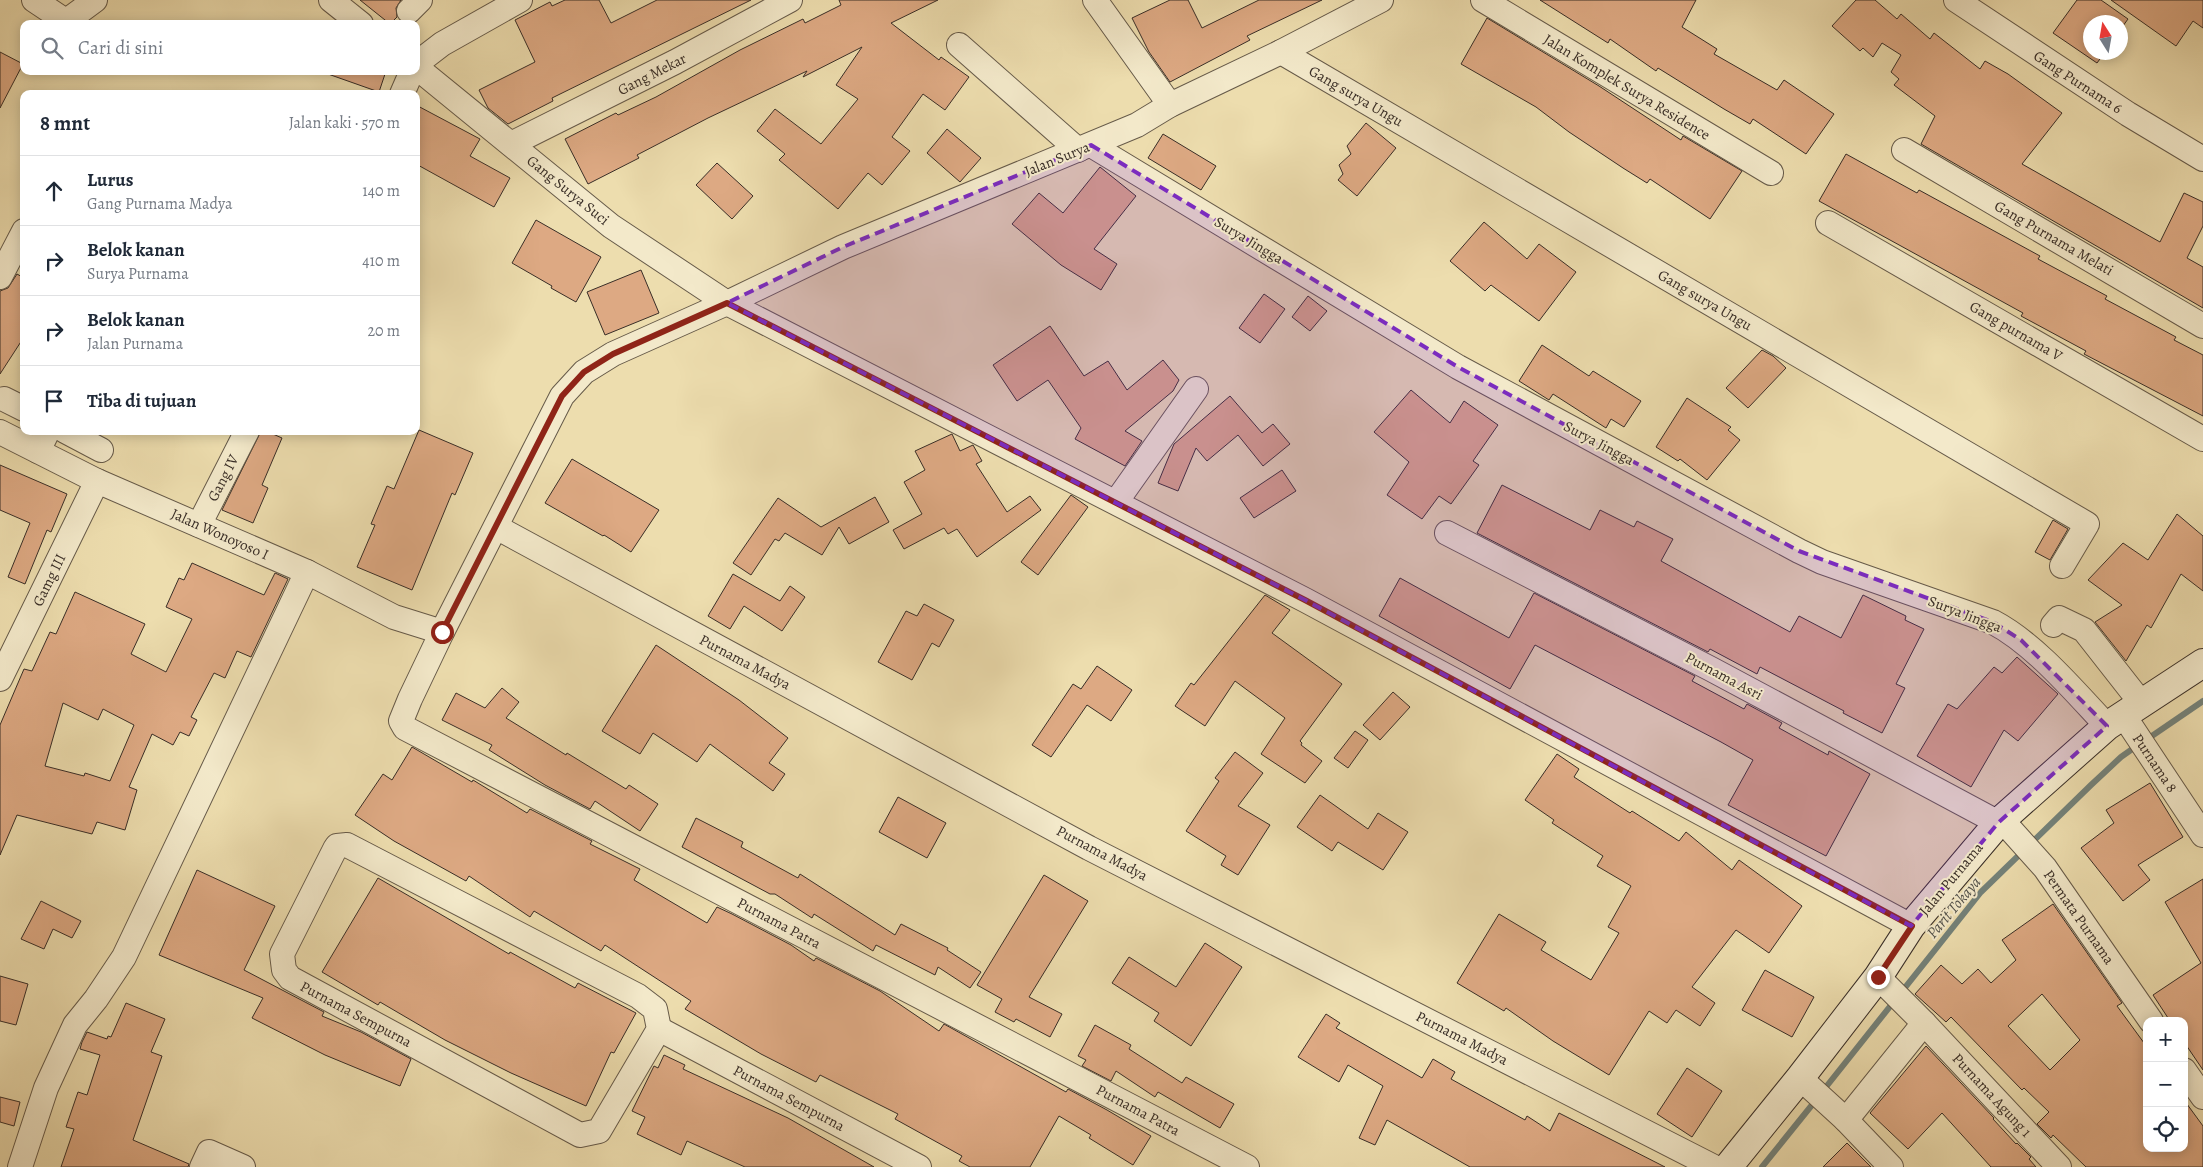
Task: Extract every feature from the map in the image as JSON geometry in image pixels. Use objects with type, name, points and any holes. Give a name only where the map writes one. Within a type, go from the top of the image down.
[{"type":"street","points":[[34,0],[64,20],[68,20],[95,0]]},
{"type":"street","points":[[331,0],[356,20]]},
{"type":"street","points":[[420,63],[442,44],[520,0]]},
{"type":"street","name":"Gang Mekar","points":[[512,144],[676,62],[790,0]]},
{"type":"street","points":[[1095,0],[1170,105]]},
{"type":"street","name":"Jalan Surya","points":[[442,632],[562,396],[584,372],[613,354],[727,303],[843,247],[1137,125],[1170,105],[1281,52],[1382,0]]},
{"type":"street","name":"Jalan Komplek Surya Residence","points":[[1483,0],[1771,173]]},
{"type":"street","name":"Gang Purnama 6","points":[[1956,0],[2128,114],[2203,159]]},
{"type":"street","name":"Surya Jingga","points":[[959,45],[1084,147],[1458,367],[1822,562],[1993,622],[2009,631],[2073,690],[2125,716]]},
{"type":"street","name":"Gang surya Ungu","points":[[1281,52],[2087,524],[2062,566]]},
{"type":"street","name":"Gang Surya Suci","points":[[420,69],[611,226],[727,303],[1305,600],[1912,926]]},
{"type":"street","points":[[404,90],[410,75]]},
{"type":"street","name":"Gang Purnama Melati","points":[[1904,150],[2203,326]]},
{"type":"street","name":"Gang purnama V","points":[[1828,223],[2203,438]]},
{"type":"street","points":[[0,277],[20,239]]},
{"type":"street","points":[[1116,502],[1196,389]]},
{"type":"street","name":"Jalan Wonoyoso I","points":[[0,432],[43,441],[97,481],[307,572],[394,618],[442,632]]},
{"type":"street","points":[[73,435],[101,450]]},
{"type":"street","name":"Gang IV","points":[[199,525],[245,435]]},
{"type":"street","name":"Gamg III","points":[[0,679],[97,481]]},
{"type":"street","name":"Purnama Madya","points":[[496,527],[1089,848],[1714,1167]]},
{"type":"street","name":"Purnama Asri","points":[[1447,533],[1702,665],[2004,826]]},
{"type":"street","points":[[20,1167],[46,1088],[75,1025],[96,999],[124,957],[307,572]]},
{"type":"street","points":[[2053,625],[2059,618],[2084,630],[2125,716]]},
{"type":"street","name":"Purnama Patra","points":[[442,632],[401,721],[405,728],[1247,1167]]},
{"type":"street","name":"Jalan Purnama","points":[[1728,1167],[1808,1085],[1885,984],[1912,926],[2004,826],[2125,716],[2203,663]]},
{"type":"street","name":"Purnama 8","points":[[2125,716],[2203,835]]},
{"type":"street","name":"Permata Purnama","points":[[2004,826],[2045,868],[2147,1017]]},
{"type":"street","name":"Purnama Sempurna","points":[[348,845],[638,996],[655,1009],[659,1029],[599,1131],[580,1135],[290,978],[284,970],[282,954],[335,849],[337,846],[348,845]]},
{"type":"street","name":"Purnama Agung 1","points":[[1885,984],[2060,1167]]},
{"type":"street","points":[[1841,1115],[1919,1018]]},
{"type":"street","name":"Purnama Sempurna","points":[[659,1029],[919,1167]]},
{"type":"street","points":[[2188,1076],[2203,1098]]},
{"type":"street","points":[[1808,1085],[1841,1115],[1892,1167]]},
{"type":"street","points":[[202,1167],[209,1152],[244,1167]]},
{"type":"highlighted area","points":[[1091,145],[1458,367],[1799,551],[1993,622],[2021,640],[2107,726],[1999,822],[1911,926],[1305,600],[727,303],[843,247]]},
{"type":"building","points":[[360,0],[401,0],[396,8],[397,17],[394,20],[385,20]]},
{"type":"building","points":[[565,0],[599,0],[611,23],[657,0],[751,0],[552,98],[553,101],[508,124],[488,108],[479,90],[535,62],[515,20],[550,2],[552,6]]},
{"type":"building","points":[[839,0],[938,0],[891,23],[939,60],[941,57],[969,77],[945,110],[923,94],[892,137],[910,151],[882,185],[868,173],[838,209],[779,160],[785,154],[757,131],[775,109],[821,144],[858,99],[836,85],[862,47],[803,77],[807,71],[708,118],[637,155],[639,158],[588,184],[565,139],[616,113],[618,115],[656,97],[740,50],[803,19],[805,23],[841,5]]},
{"type":"building","points":[[1170,0],[1188,0],[1202,28],[1259,0],[1322,0],[1247,36],[1250,40],[1170,82],[1149,52],[1132,18]]},
{"type":"building","points":[[1540,0],[1696,0],[1682,27],[1717,49],[1714,54],[1777,90],[1784,80],[1834,114],[1806,154],[1753,119],[1750,124],[1658,68],[1656,71],[1610,39],[1608,43]]},
{"type":"building","points":[[1856,0],[1875,0],[1897,19],[1901,14],[1930,39],[1934,33],[1980,69],[1985,61],[2008,74],[2062,113],[2022,164],[2160,242],[2184,193],[2203,202],[2203,226],[2187,258],[2203,267],[2203,308],[1921,144],[1935,116],[1894,85],[1899,79],[1891,72],[1901,55],[1882,43],[1873,57],[1863,48],[1860,51],[1832,26]]},
{"type":"building","points":[[2077,0],[2101,0],[2122,15],[2083,15],[2083,53],[2053,33]]},
{"type":"building","points":[[2111,0],[2203,0],[2203,28],[2193,21],[2176,46]]},
{"type":"building","points":[[1487,18],[1599,86],[1681,140],[1683,136],[1742,171],[1710,219],[1650,179],[1647,183],[1623,168],[1569,132],[1536,107],[1461,64]]},
{"type":"building","points":[[0,52],[20,62],[20,70],[0,108]]},
{"type":"building","points":[[331,75],[385,75],[380,90],[373,90]]},
{"type":"building","points":[[420,107],[480,139],[470,156],[510,178],[494,207],[420,166]]},
{"type":"building","points":[[1366,123],[1396,148],[1357,196],[1338,180],[1343,174],[1339,165],[1351,154],[1347,146]]},
{"type":"building","points":[[947,129],[981,158],[960,182],[927,153]]},
{"type":"building","points":[[1163,134],[1216,166],[1201,190],[1148,158]]},
{"type":"building","points":[[1846,154],[1917,193],[1919,190],[2040,256],[2038,259],[2107,296],[2105,299],[2176,337],[2174,340],[2203,355],[2203,416],[2084,354],[2086,351],[2021,316],[2023,313],[1819,201]]},
{"type":"building","points":[[717,163],[753,196],[732,219],[696,185]]},
{"type":"building","points":[[1100,167],[1136,196],[1094,249],[1117,264],[1101,290],[1061,265],[1012,224],[1039,193],[1063,213]]},
{"type":"building","points":[[536,220],[601,257],[576,302],[512,263]]},
{"type":"building","points":[[1484,222],[1527,259],[1539,244],[1576,272],[1539,321],[1491,285],[1485,291],[1450,261]]},
{"type":"building","points":[[641,270],[659,313],[605,335],[587,292]]},
{"type":"building","points":[[17,274],[20,276],[20,343],[0,374],[0,291],[8,288]]},
{"type":"building","points":[[1264,294],[1285,309],[1260,343],[1239,328]]},
{"type":"building","points":[[1308,296],[1327,311],[1310,331],[1292,317]]},
{"type":"building","points":[[1050,326],[1084,376],[1108,361],[1127,390],[1163,360],[1179,380],[1173,391],[1125,431],[1142,441],[1125,466],[1075,439],[1081,428],[1048,380],[1017,401],[993,365]]},
{"type":"building","points":[[1542,345],[1589,376],[1593,371],[1641,401],[1624,427],[1611,419],[1606,428],[1553,394],[1549,400],[1519,381]]},
{"type":"building","points":[[1762,350],[1773,356],[1786,368],[1748,408],[1726,388]]},
{"type":"building","points":[[1411,390],[1450,423],[1464,401],[1498,425],[1473,461],[1479,465],[1451,504],[1439,496],[1422,519],[1387,495],[1409,462],[1374,432]]},
{"type":"building","points":[[1230,396],[1262,433],[1273,424],[1290,444],[1263,466],[1238,435],[1207,461],[1196,448],[1178,491],[1158,483],[1174,444]]},
{"type":"building","points":[[1687,398],[1731,427],[1728,430],[1740,440],[1707,480],[1680,459],[1678,461],[1656,447]]},
{"type":"building","points":[[420,430],[473,453],[455,495],[452,493],[412,590],[357,567],[375,525],[371,524],[387,486],[394,489],[417,435],[420,435]]},
{"type":"building","points":[[952,434],[960,451],[973,445],[982,461],[976,464],[1007,512],[1030,496],[1041,510],[977,557],[957,529],[948,534],[944,528],[904,549],[893,530],[922,514],[904,482],[925,470],[915,451]]},
{"type":"building","points":[[259,435],[275,435],[282,438],[262,485],[268,488],[253,523],[222,510]]},
{"type":"building","points":[[572,459],[659,510],[631,552],[545,503]]},
{"type":"building","points":[[0,465],[67,494],[51,532],[47,530],[25,584],[8,577],[30,523],[0,510]]},
{"type":"building","points":[[1282,470],[1296,491],[1254,518],[1240,498]]},
{"type":"building","points":[[1502,485],[1590,530],[1600,510],[1634,527],[1637,521],[1673,539],[1661,561],[1790,632],[1799,616],[1841,638],[1863,595],[1906,616],[1905,620],[1924,629],[1896,684],[1905,688],[1882,733],[1760,667],[1757,674],[1710,649],[1708,652],[1477,533]]},
{"type":"building","points":[[1071,495],[1088,507],[1038,575],[1021,562]]},
{"type":"building","points":[[875,497],[889,522],[849,544],[839,527],[822,555],[785,533],[779,541],[775,539],[751,575],[733,563],[778,498],[821,527]]},
{"type":"building","points":[[2177,514],[2203,536],[2203,591],[2181,574],[2151,628],[2147,625],[2126,661],[2095,622],[2122,605],[2088,580],[2123,543],[2148,560]]},
{"type":"building","points":[[2053,520],[2068,529],[2050,560],[2035,552]]},
{"type":"building","points":[[192,563],[264,595],[275,573],[288,579],[251,657],[237,651],[225,678],[214,673],[191,717],[197,720],[189,736],[180,732],[173,745],[152,734],[129,787],[137,790],[125,830],[97,822],[92,834],[17,815],[0,855],[0,725],[24,669],[32,671],[50,632],[56,634],[75,592],[145,624],[131,654],[166,672],[192,619],[166,607],[179,578],[184,580]],"holes":[[[63,703],[98,720],[103,709],[134,725],[110,781],[85,773],[84,776],[45,766]]]},
{"type":"building","points":[[733,574],[780,601],[790,586],[805,597],[782,631],[744,606],[730,629],[708,616]]},
{"type":"building","points":[[1400,578],[1509,638],[1534,593],[1695,676],[1692,681],[1744,709],[1747,704],[1782,723],[1779,728],[1828,755],[1829,751],[1870,774],[1826,856],[1728,805],[1753,760],[1721,742],[1535,645],[1510,689],[1379,616]]},
{"type":"building","points":[[1265,595],[1290,610],[1272,633],[1342,684],[1300,741],[1301,745],[1322,761],[1305,783],[1261,754],[1285,718],[1235,681],[1205,726],[1175,706],[1191,683],[1194,685]]},
{"type":"building","points":[[924,604],[954,620],[939,647],[932,643],[912,680],[878,662],[906,611],[917,616]]},
{"type":"building","points":[[656,645],[739,700],[788,738],[769,763],[785,774],[773,791],[710,744],[697,762],[653,733],[640,754],[602,731]]},
{"type":"building","points":[[2017,657],[2058,694],[2018,741],[2004,730],[1971,787],[1917,756],[1948,704],[1957,709],[1994,667],[2002,673]]},
{"type":"building","points":[[1097,666],[1132,690],[1111,721],[1087,705],[1051,757],[1032,745],[1073,684],[1081,689]]},
{"type":"building","points":[[502,688],[519,702],[506,718],[626,789],[629,785],[658,804],[640,831],[595,801],[590,809],[545,785],[489,750],[492,745],[442,720],[456,693],[485,708]]},
{"type":"building","points":[[1393,692],[1410,707],[1380,740],[1363,725]]},
{"type":"building","points":[[1355,731],[1368,740],[1348,768],[1334,758]]},
{"type":"building","points":[[412,747],[472,782],[473,780],[527,813],[530,809],[592,841],[590,844],[640,869],[634,880],[707,923],[717,907],[732,914],[791,945],[814,961],[816,958],[880,991],[939,1031],[944,1024],[1066,1092],[1068,1089],[1107,1110],[1151,1136],[1133,1165],[1089,1138],[1091,1135],[1059,1116],[1030,1167],[970,1167],[959,1161],[962,1156],[895,1119],[898,1114],[820,1075],[816,1082],[761,1054],[685,1009],[691,1001],[605,945],[601,951],[534,911],[530,917],[469,876],[466,881],[394,841],[355,815],[383,774],[392,780]]},
{"type":"building","points":[[1235,752],[1263,773],[1238,806],[1270,825],[1238,875],[1221,865],[1226,856],[1186,831],[1219,781],[1215,778]]},
{"type":"building","points":[[1557,754],[1579,769],[1574,777],[1630,813],[1632,811],[1679,841],[1686,832],[1732,870],[1739,860],[1802,906],[1769,953],[1736,930],[1692,987],[1715,1003],[1700,1026],[1676,1010],[1667,1023],[1649,1011],[1609,1075],[1553,1041],[1506,1008],[1504,1011],[1457,983],[1499,914],[1546,942],[1541,950],[1591,980],[1619,933],[1608,927],[1631,886],[1597,866],[1603,856],[1552,823],[1554,820],[1525,800]]},
{"type":"building","points":[[2150,783],[2183,837],[2138,865],[2150,880],[2123,901],[2081,848],[2114,823],[2106,810]]},
{"type":"building","points":[[1320,795],[1368,829],[1378,813],[1408,832],[1383,870],[1338,842],[1332,851],[1297,827]]},
{"type":"building","points":[[898,797],[946,823],[927,858],[879,832]]},
{"type":"building","points":[[696,818],[743,842],[741,847],[798,878],[800,874],[895,935],[901,924],[948,948],[947,950],[981,972],[970,988],[938,967],[935,975],[876,945],[873,951],[814,914],[812,918],[775,894],[770,894],[682,847]]},
{"type":"building","points":[[197,870],[275,906],[244,970],[324,1012],[322,1016],[361,1032],[411,1059],[400,1086],[325,1055],[252,1018],[263,998],[159,955]]},
{"type":"building","points":[[1044,875],[1088,901],[1029,997],[1062,1014],[1050,1037],[1016,1019],[1014,1022],[995,1012],[1002,999],[977,985]]},
{"type":"building","points":[[378,878],[509,954],[510,952],[575,988],[578,983],[636,1013],[614,1053],[611,1052],[586,1106],[511,1073],[445,1040],[380,1002],[378,1005],[322,972]]},
{"type":"building","points":[[2203,879],[2203,1070],[2188,1048],[2188,1017],[2167,1017],[2153,995],[2201,963],[2165,902]]},
{"type":"building","points":[[41,901],[81,921],[72,938],[53,929],[44,949],[21,939]]},
{"type":"building","points":[[2053,904],[2122,1003],[2117,1006],[2143,1042],[2143,1152],[2188,1152],[2188,1105],[2203,1126],[2203,1167],[2086,1167],[2053,1135],[2051,1138],[2037,1124],[2049,1112],[2024,1088],[2022,1090],[1951,1017],[1946,1022],[1915,994],[1941,965],[1962,984],[1978,969],[1991,983],[2016,960],[2002,940]],"holes":[[[2042,994],[2080,1040],[2050,1070],[2008,1026]]]},
{"type":"building","points":[[1205,943],[1242,967],[1191,1046],[1154,1021],[1159,1013],[1112,983],[1129,957],[1176,987]]},
{"type":"building","points":[[1765,970],[1814,997],[1792,1037],[1742,1010]]},
{"type":"building","points":[[0,976],[28,984],[16,1025],[0,1021]]},
{"type":"building","points":[[126,1003],[165,1019],[151,1052],[162,1056],[133,1140],[189,1164],[188,1167],[61,1167],[74,1129],[66,1127],[78,1092],[87,1095],[100,1055],[80,1049],[82,1042],[87,1032],[107,1039],[108,1036],[111,1037]]},
{"type":"building","points":[[1326,1014],[1340,1023],[1336,1028],[1422,1078],[1433,1059],[1455,1072],[1451,1079],[1525,1120],[1527,1116],[1550,1131],[1559,1113],[1665,1167],[1470,1167],[1387,1120],[1375,1145],[1359,1138],[1383,1086],[1348,1065],[1339,1082],[1298,1057]]},
{"type":"building","points":[[1095,1025],[1131,1045],[1129,1049],[1182,1083],[1186,1077],[1234,1104],[1220,1128],[1158,1092],[1155,1097],[1116,1071],[1111,1081],[1082,1066],[1086,1060],[1078,1056]]},
{"type":"building","points":[[1926,1046],[2016,1144],[2031,1157],[2029,1159],[2036,1167],[1991,1167],[1942,1113],[1908,1149],[1870,1113]]},
{"type":"building","points":[[664,1055],[685,1065],[683,1069],[788,1118],[874,1167],[745,1167],[687,1141],[681,1155],[637,1134],[645,1117],[632,1111],[654,1066],[658,1068]]},
{"type":"building","points":[[1687,1068],[1722,1091],[1692,1137],[1657,1114]]},
{"type":"building","points":[[0,1097],[20,1102],[14,1126],[0,1122]]},
{"type":"building","points":[[1847,1143],[1871,1167],[1823,1167]]},
{"type":"waterway","name":"Parit Tokaya","points":[[2146,740],[2203,701]]},
{"type":"waterway","name":"Parit Tokaya","points":[[1822,1092],[1981,892],[2091,785],[2121,757],[2138,745]]},
{"type":"waterway","name":"Parit Tokaya","points":[[1762,1167],[1816,1100]]},
{"type":"route","points":[[442,632],[562,396],[584,372],[613,354],[727,303],[1305,600],[1912,926],[1878,977]]}]
